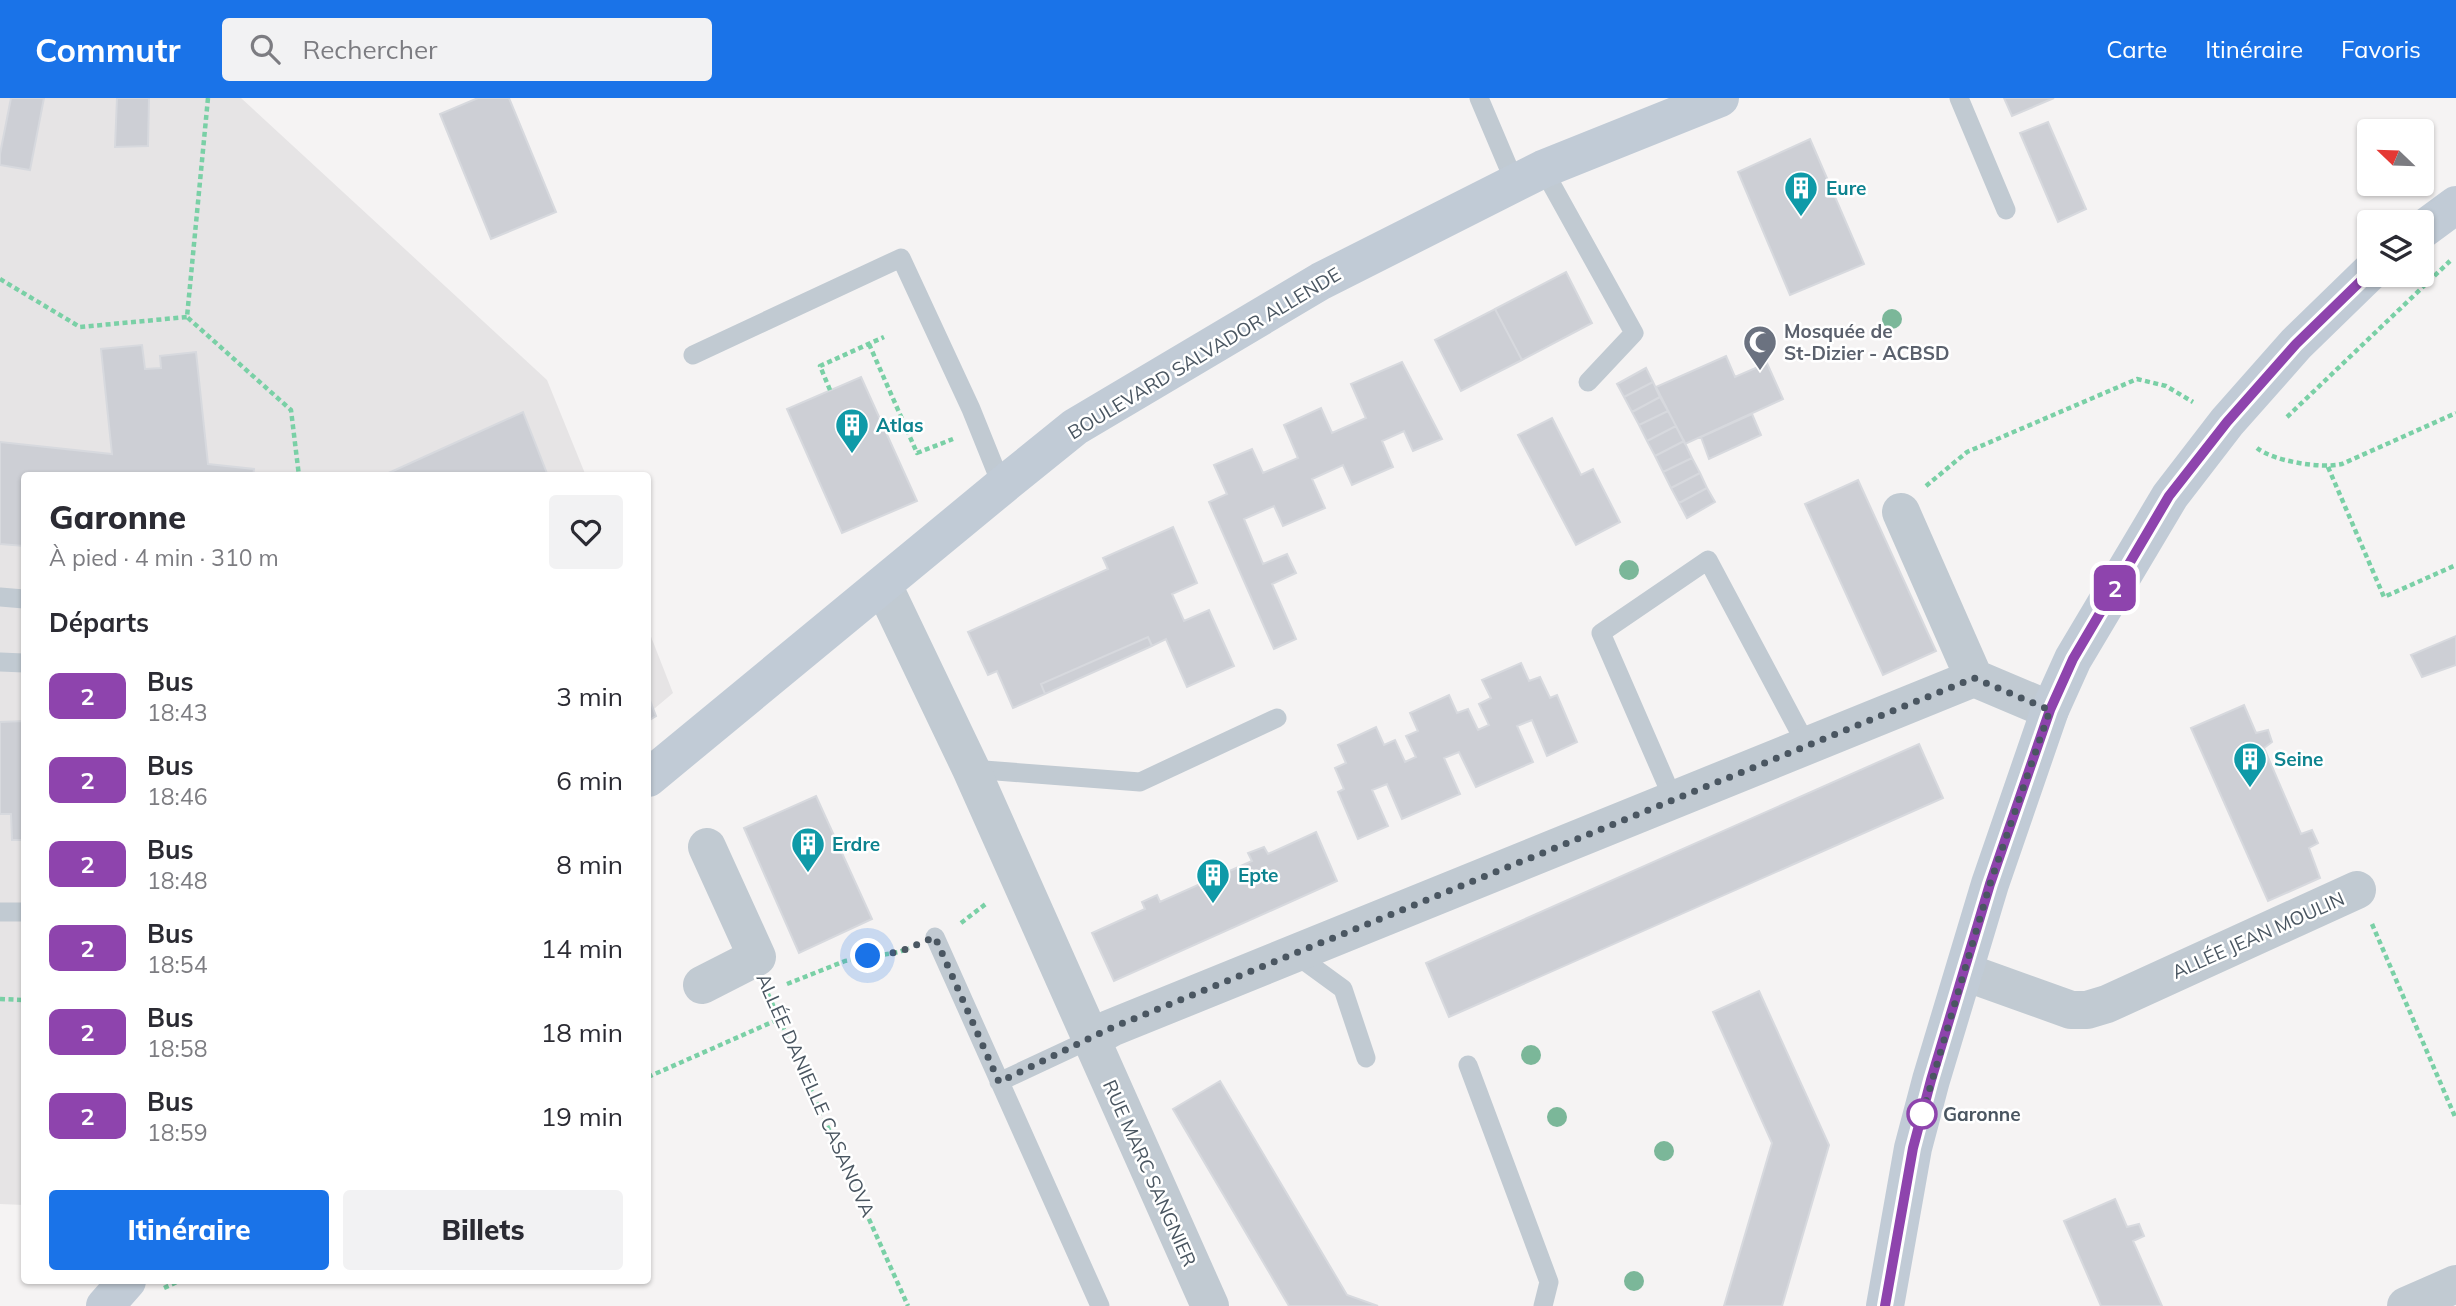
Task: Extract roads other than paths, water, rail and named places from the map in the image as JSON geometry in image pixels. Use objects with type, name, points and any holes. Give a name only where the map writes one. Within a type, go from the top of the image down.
[{"type":"street","name":"BOULEVARD SALVADOR ALLENDE","points":[[651,776],[1075,427],[1321,281],[1529,176],[1714,99]]},
{"type":"street","points":[[2434,221],[2456,205]]},
{"type":"street","points":[[1885,1306],[1913,1148],[1990,884],[2050,710],[2073,659],[2169,496],[2227,422],[2296,344],[2357,285]]},
{"type":"street","points":[[1901,512],[1974,678],[2050,710]]},
{"type":"street","name":"RUE MARC SANGNIER","points":[[883,585],[971,769],[1091,1039],[1203,1304]]},
{"type":"street","points":[[1091,1039],[1111,1028],[1974,678]]},
{"type":"street","name":"ALLÉE DANIELLE CASANOVA","points":[[702,985],[766,979],[707,847]]},
{"type":"street","name":"ALLÉE JEAN MOULIN","points":[[1965,972],[2071,1010],[2087,1010],[2107,1004],[2357,890]]},
{"type":"street","points":[[105,1306],[124,1284]]},
{"type":"street","points":[[2406,1306],[2456,1284]]},
{"type":"lane","points":[[1479,98],[1634,332],[1588,382]]},
{"type":"lane","points":[[1959,98],[2006,210]]},
{"type":"lane","points":[[693,355],[901,258],[1002,486]]},
{"type":"lane","points":[[1674,800],[1601,633],[1708,560],[1807,746]]},
{"type":"lane","points":[[0,597],[21,599]]},
{"type":"lane","points":[[0,662],[21,663]]},
{"type":"lane","points":[[971,769],[1140,782],[1277,718]]},
{"type":"lane","points":[[0,912],[21,912]]},
{"type":"lane","points":[[935,937],[1100,1306]]},
{"type":"lane","points":[[1295,954],[1343,989],[1366,1058]]},
{"type":"lane","points":[[999,1082],[1091,1039]]},
{"type":"lane","points":[[1468,1065],[1549,1282],[1543,1306]]},
{"type":"place","name":"Eure","points":[[1801,218]]},
{"type":"place","name":"Mosquée de St-Dizier - ACBSD","points":[[1760,372]]},
{"type":"place","name":"Atlas","points":[[852,455]]},
{"type":"place","name":"Seine","points":[[2250,789]]},
{"type":"place","name":"Erdre","points":[[808,874]]},
{"type":"place","name":"Epte","points":[[1213,905]]},
{"type":"place","name":"Garonne","points":[[1922,1114]]}]
